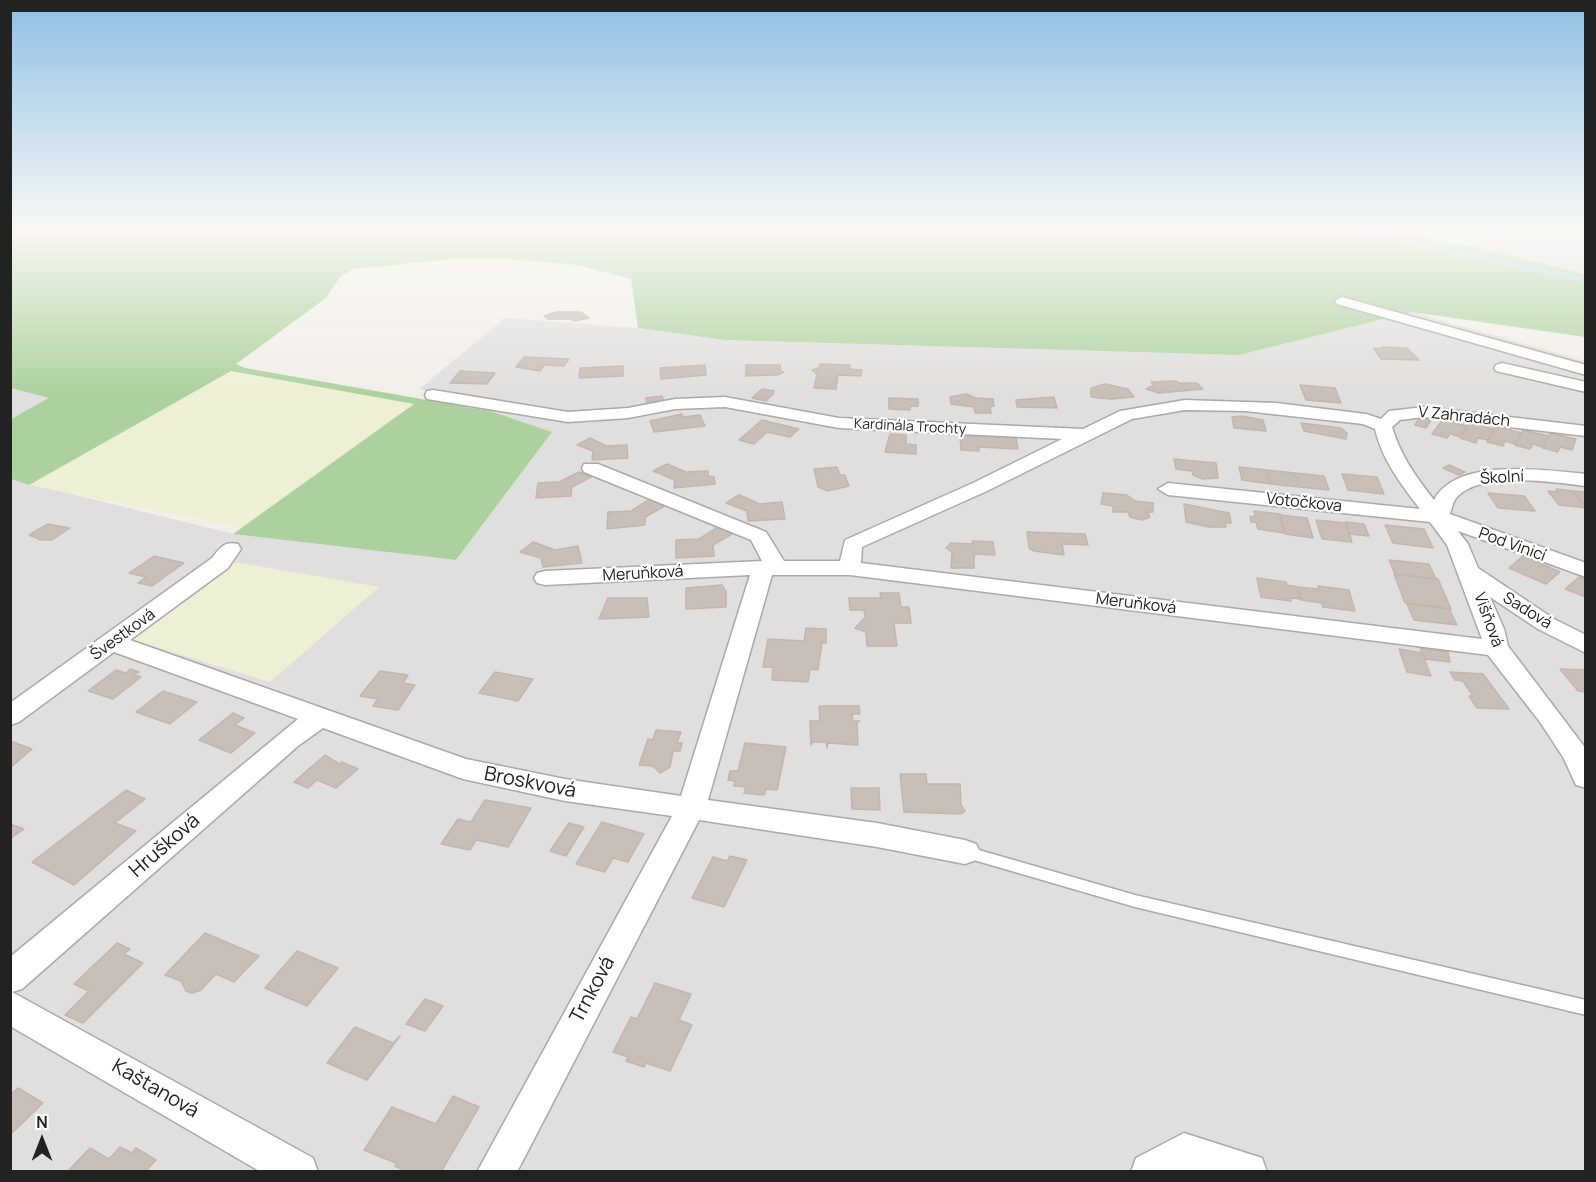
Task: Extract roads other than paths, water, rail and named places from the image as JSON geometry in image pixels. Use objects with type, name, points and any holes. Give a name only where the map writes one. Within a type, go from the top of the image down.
[{"type":"street","points":[[1342,301],[1586,370]]},
{"type":"street","points":[[1502,368],[1586,387]]},
{"type":"street","name":"Kardinála Trochty","points":[[433,395],[568,417],[628,413],[675,404],[725,402],[838,423],[1085,435],[1126,415],[1149,408],[1191,404],[1366,419],[1383,426]]},
{"type":"street","name":"V Zahradách","points":[[1383,426],[1395,415],[1424,411],[1586,431]]},
{"type":"street","points":[[1383,426],[1388,445],[1406,477],[1439,517]]},
{"type":"street","points":[[850,568],[852,544],[980,487],[1085,435]]},
{"type":"street","points":[[591,468],[759,536],[770,568]]},
{"type":"street","name":"Školní","points":[[1439,517],[1447,496],[1452,491],[1468,481],[1482,477],[1586,480]]},
{"type":"street","name":"Votočkova","points":[[1168,489],[1439,517]]},
{"type":"street","name":"Pod Vinicí","points":[[1439,517],[1586,571]]},
{"type":"street","name":"Višňová","points":[[1439,517],[1457,544],[1470,573],[1492,629],[1496,648],[1549,716],[1575,754],[1586,778]]},
{"type":"street","name":"Švestková","points":[[10,716],[114,643],[220,563],[230,549]]},
{"type":"street","name":"Meruňková","points":[[545,578],[770,568],[850,568],[1496,648]]},
{"type":"street","name":"Trnková","points":[[496,1172],[691,809],[770,568]]},
{"type":"street","name":"Sadová","points":[[1470,573],[1546,624],[1586,645]]},
{"type":"street","name":"Broskvová","points":[[114,643],[322,716],[462,769],[565,790],[922,842],[964,852]]},
{"type":"street","name":"Hrušková","points":[[10,978],[289,739],[322,716]]},
{"type":"street","name":"Kaštanová","points":[[10,1007],[299,1172]]},
{"type":"street","points":[[1150,1172],[1184,1152],[1248,1172]]},
{"type":"lane","points":[[964,852],[1135,901],[1586,1008]]}]
